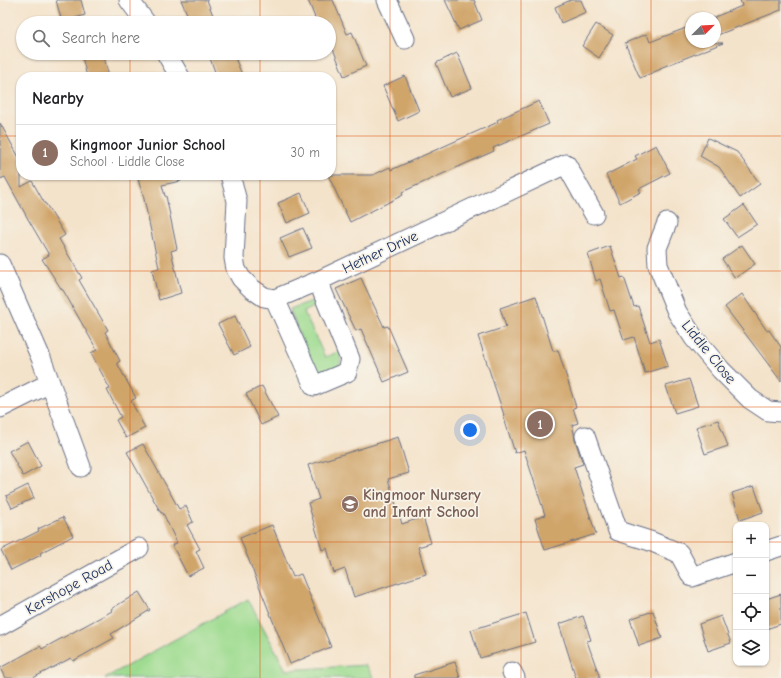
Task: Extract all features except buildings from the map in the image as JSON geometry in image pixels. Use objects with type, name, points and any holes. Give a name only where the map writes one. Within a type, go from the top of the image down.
[{"type":"street","points":[[129,0],[141,16]]},
{"type":"street","points":[[387,0],[405,39]]},
{"type":"street","points":[[170,60],[177,72]]},
{"type":"street","name":"Hether Drive","points":[[275,299],[318,281],[566,164],[594,214]]},
{"type":"street","points":[[231,180],[237,201],[234,258],[236,269],[241,278],[251,288],[264,297],[275,299],[314,386],[348,372],[350,359],[333,326],[318,281]]},
{"type":"street","name":"Liddle Close","points":[[659,231],[657,248],[658,265],[678,312],[694,338],[721,370],[750,399],[768,411],[781,412]]},
{"type":"street","points":[[0,264],[41,358],[81,467]]},
{"type":"street","points":[[0,408],[50,383]]},
{"type":"street","points":[[585,436],[618,531],[650,541],[679,553],[692,577],[733,563]]},
{"type":"street","points":[[769,550],[781,546]]},
{"type":"street","name":"Kershope Road","points":[[0,626],[139,548]]},
{"type":"green space","points":[[312,301],[320,304],[304,312],[325,357],[341,351],[340,365],[332,373],[320,372],[310,365],[290,309]]},
{"type":"green space","points":[[248,599],[286,670],[366,665],[374,678],[105,678]]},
{"type":"place","name":"Kingmoor Junior School","points":[[540,424]]},
{"type":"place","name":"Kingmoor Nursery and Infant School","points":[[350,504]]}]
